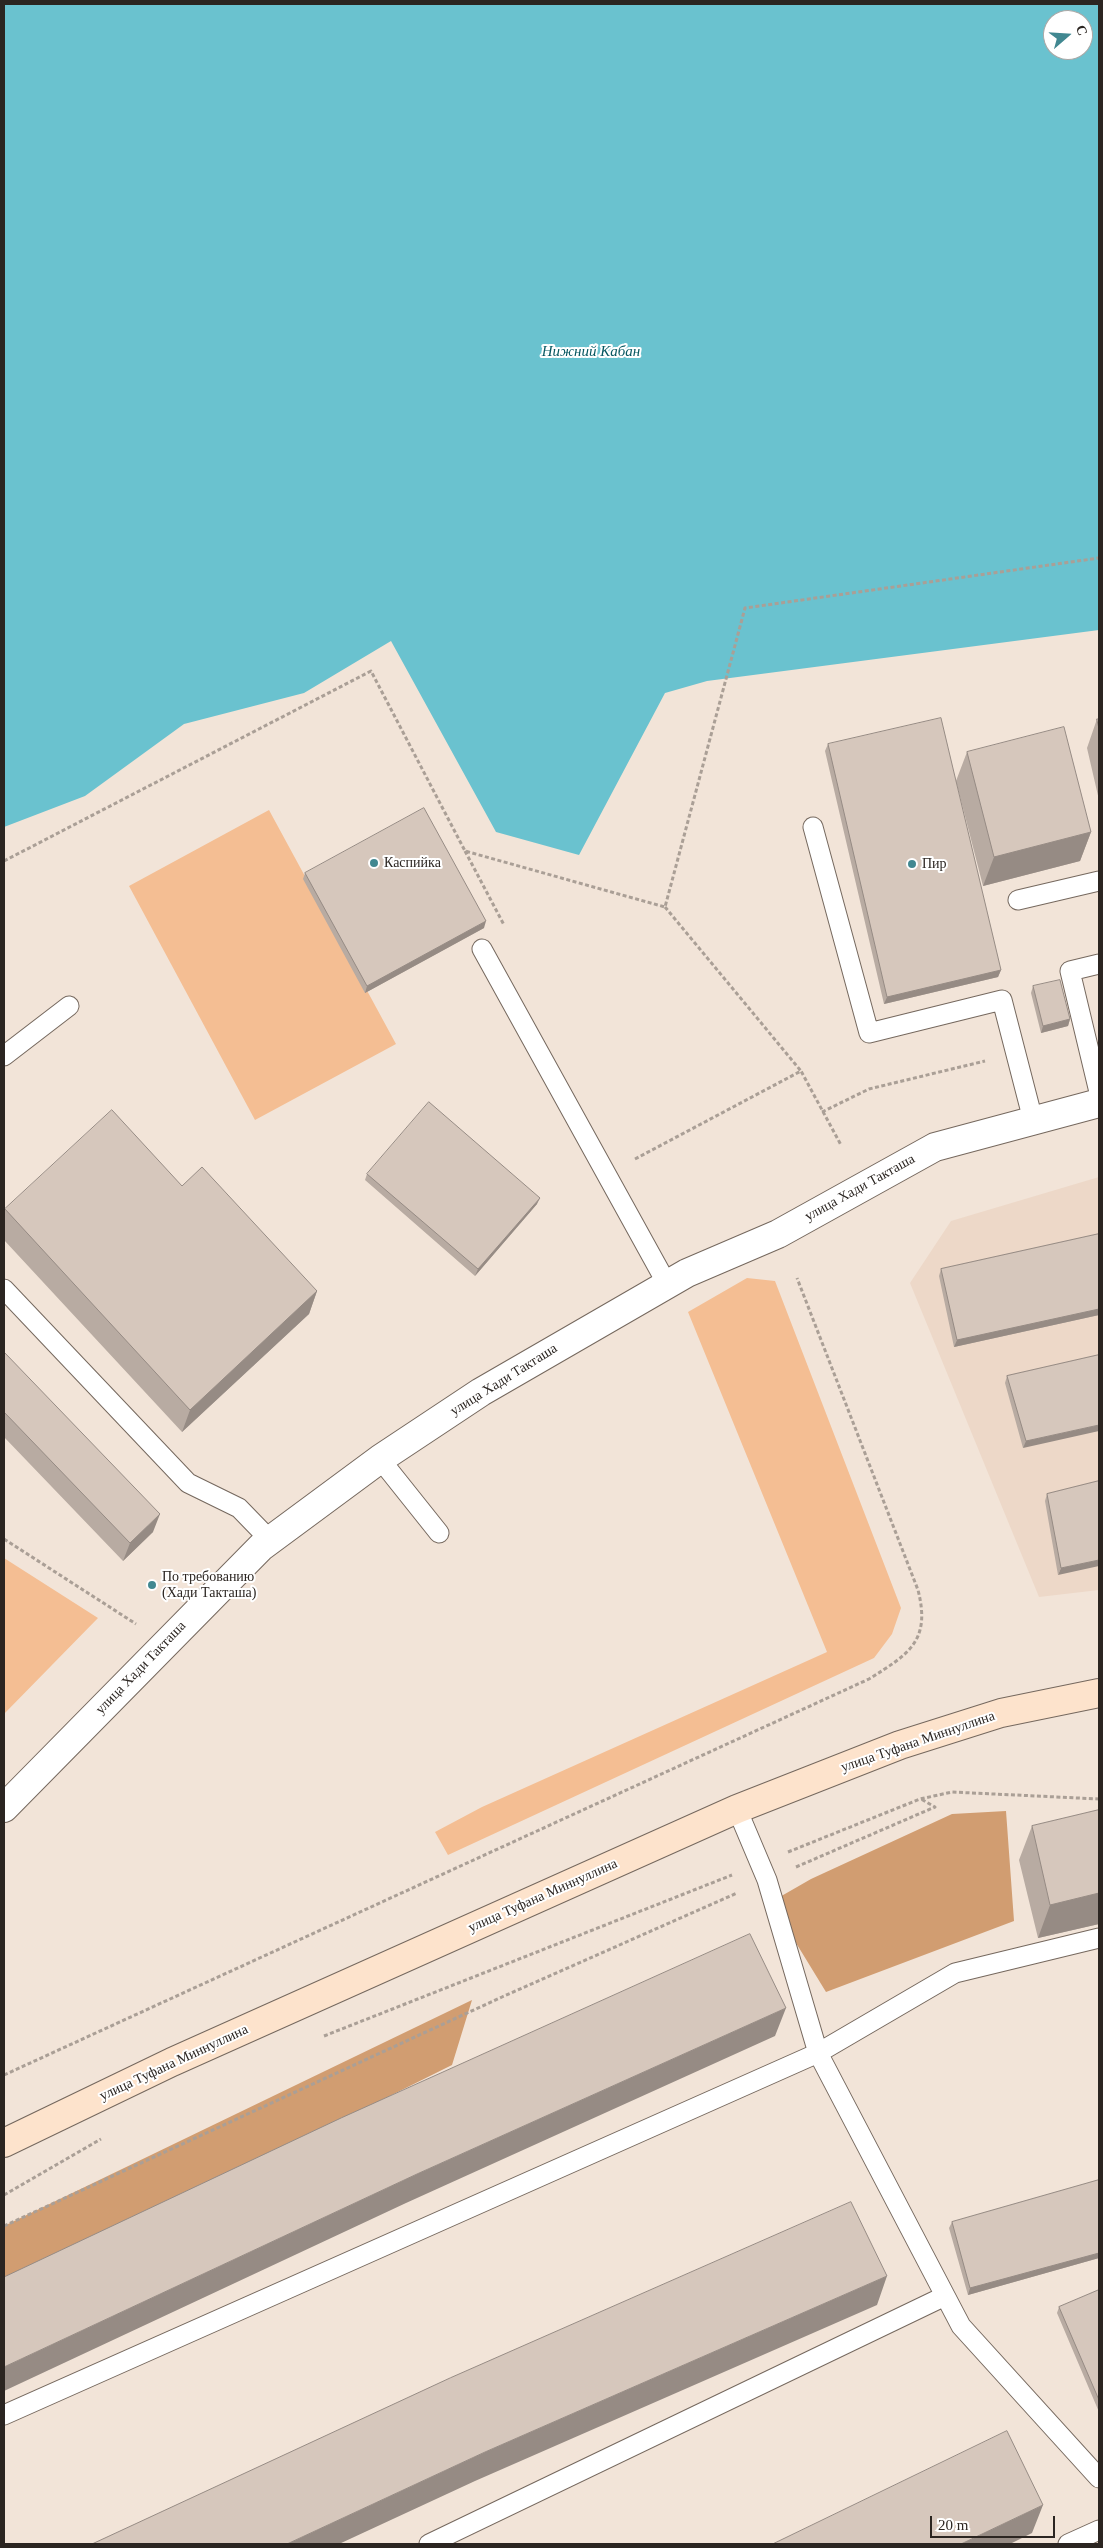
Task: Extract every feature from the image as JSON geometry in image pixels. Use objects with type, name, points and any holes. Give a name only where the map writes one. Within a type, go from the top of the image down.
[{"type":"main road","name":"улица Туфана Миннуллина","points":[[4,2143],[172,2062],[737,1809],[900,1744],[1001,1713],[1099,1693]]},
{"type":"street","name":"улица Хади Такташа","points":[[4,1808],[250,1557],[380,1459],[481,1392],[687,1273],[778,1234],[935,1147],[1099,1104]]},
{"type":"lane","points":[[813,827],[869,1033],[1002,1000],[1033,1120]]},
{"type":"lane","points":[[1018,900],[1099,881]]},
{"type":"lane","points":[[482,948],[667,1284]]},
{"type":"lane","points":[[1099,964],[1070,971],[1099,1092]]},
{"type":"lane","points":[[4,1056],[69,1006]]},
{"type":"lane","points":[[4,1289],[188,1483],[239,1508],[270,1541]]},
{"type":"lane","points":[[380,1459],[439,1533]]},
{"type":"lane","points":[[737,1809],[764,1871],[818,2053],[961,2326],[1099,2478]]},
{"type":"lane","points":[[4,2416],[818,2053],[955,1973],[1099,1938]]},
{"type":"lane","points":[[429,2544],[945,2296]]},
{"type":"lane","points":[[1068,2544],[1099,2530]]},
{"type":"path","points":[[665,908],[745,608],[1099,558]]},
{"type":"path","points":[[4,861],[371,672],[464,850],[665,908],[801,1071],[841,1145]]},
{"type":"path","points":[[822,1112],[868,1089],[1016,1053]]},
{"type":"path","points":[[628,1163],[801,1071]]},
{"type":"path","points":[[4,2075],[869,1679],[892,1665],[912,1646],[922,1630],[922,1606],[797,1278]]},
{"type":"path","points":[[4,1539],[165,1643]]},
{"type":"path","points":[[4,2226],[502,1997],[764,1871],[920,1799],[952,1792],[1099,1798]]},
{"type":"path","points":[[320,2038],[935,1807],[920,1799]]},
{"type":"path","points":[[4,2195],[105,2136]]},
{"type":"shaded area","points":[[269,810],[396,1044],[255,1120],[129,886]]},
{"type":"shaded area","points":[[1099,1177],[1099,1590],[1039,1597],[910,1283],[951,1221]]},
{"type":"shaded area","points":[[747,1278],[775,1281],[901,1608],[892,1634],[874,1658],[448,1855],[435,1832],[482,1807],[827,1652],[688,1312]]},
{"type":"shaded area","points":[[4,1558],[98,1618],[4,1714]]},
{"type":"shaded area","points":[[1006,1811],[1014,1921],[826,1992],[771,1902],[811,1879],[952,1814]]},
{"type":"shaded area","points":[[472,2000],[452,2065],[4,2288],[4,2226]]},
{"type":"water","name":"Нижний Кабан","points":[[4,4],[1099,4],[1099,630],[707,681],[665,693],[579,855],[496,832],[391,641],[304,693],[184,724],[85,796],[4,827]]},
{"type":"building","name":"Пир","points":[[941,718],[1001,970],[887,997],[828,744]]},
{"type":"building","points":[[1064,727],[1091,832],[994,857],[967,752]]},
{"type":"building","points":[[424,808],[486,921],[367,986],[305,873]]},
{"type":"building","points":[[1060,980],[1070,1019],[1043,1026],[1033,986]]},
{"type":"building","points":[[429,1102],[540,1198],[478,1269],[367,1174]]},
{"type":"building","points":[[112,1110],[182,1186],[202,1167],[317,1291],[190,1410],[5,1209]]},
{"type":"building","points":[[1099,1234],[1099,1309],[957,1340],[941,1269]]},
{"type":"building","points":[[4,1352],[160,1514],[130,1543],[4,1412]]},
{"type":"building","points":[[1099,1355],[1099,1425],[1026,1441],[1007,1376]]},
{"type":"building","points":[[1099,1481],[1099,1560],[1061,1568],[1047,1494]]},
{"type":"building","points":[[1099,1810],[1099,1893],[1050,1905],[1032,1826]]},
{"type":"building","points":[[750,1934],[786,2008],[417,2174],[4,2367],[4,2277],[341,2118]]},
{"type":"building","points":[[1099,2180],[1099,2253],[970,2288],[952,2222]]},
{"type":"building","points":[[851,2202],[887,2276],[485,2452],[287,2544],[92,2544],[450,2378]]},
{"type":"building","points":[[1099,2290],[1099,2400],[1059,2307]]},
{"type":"building","points":[[1007,2431],[1043,2505],[961,2544],[773,2544]]},
{"type":"place","name":"Каспийка","points":[[374,863]]},
{"type":"place","name":"Пир","points":[[912,864]]},
{"type":"place","name":"По требованию (Хади Такташа)","points":[[152,1585]]}]
